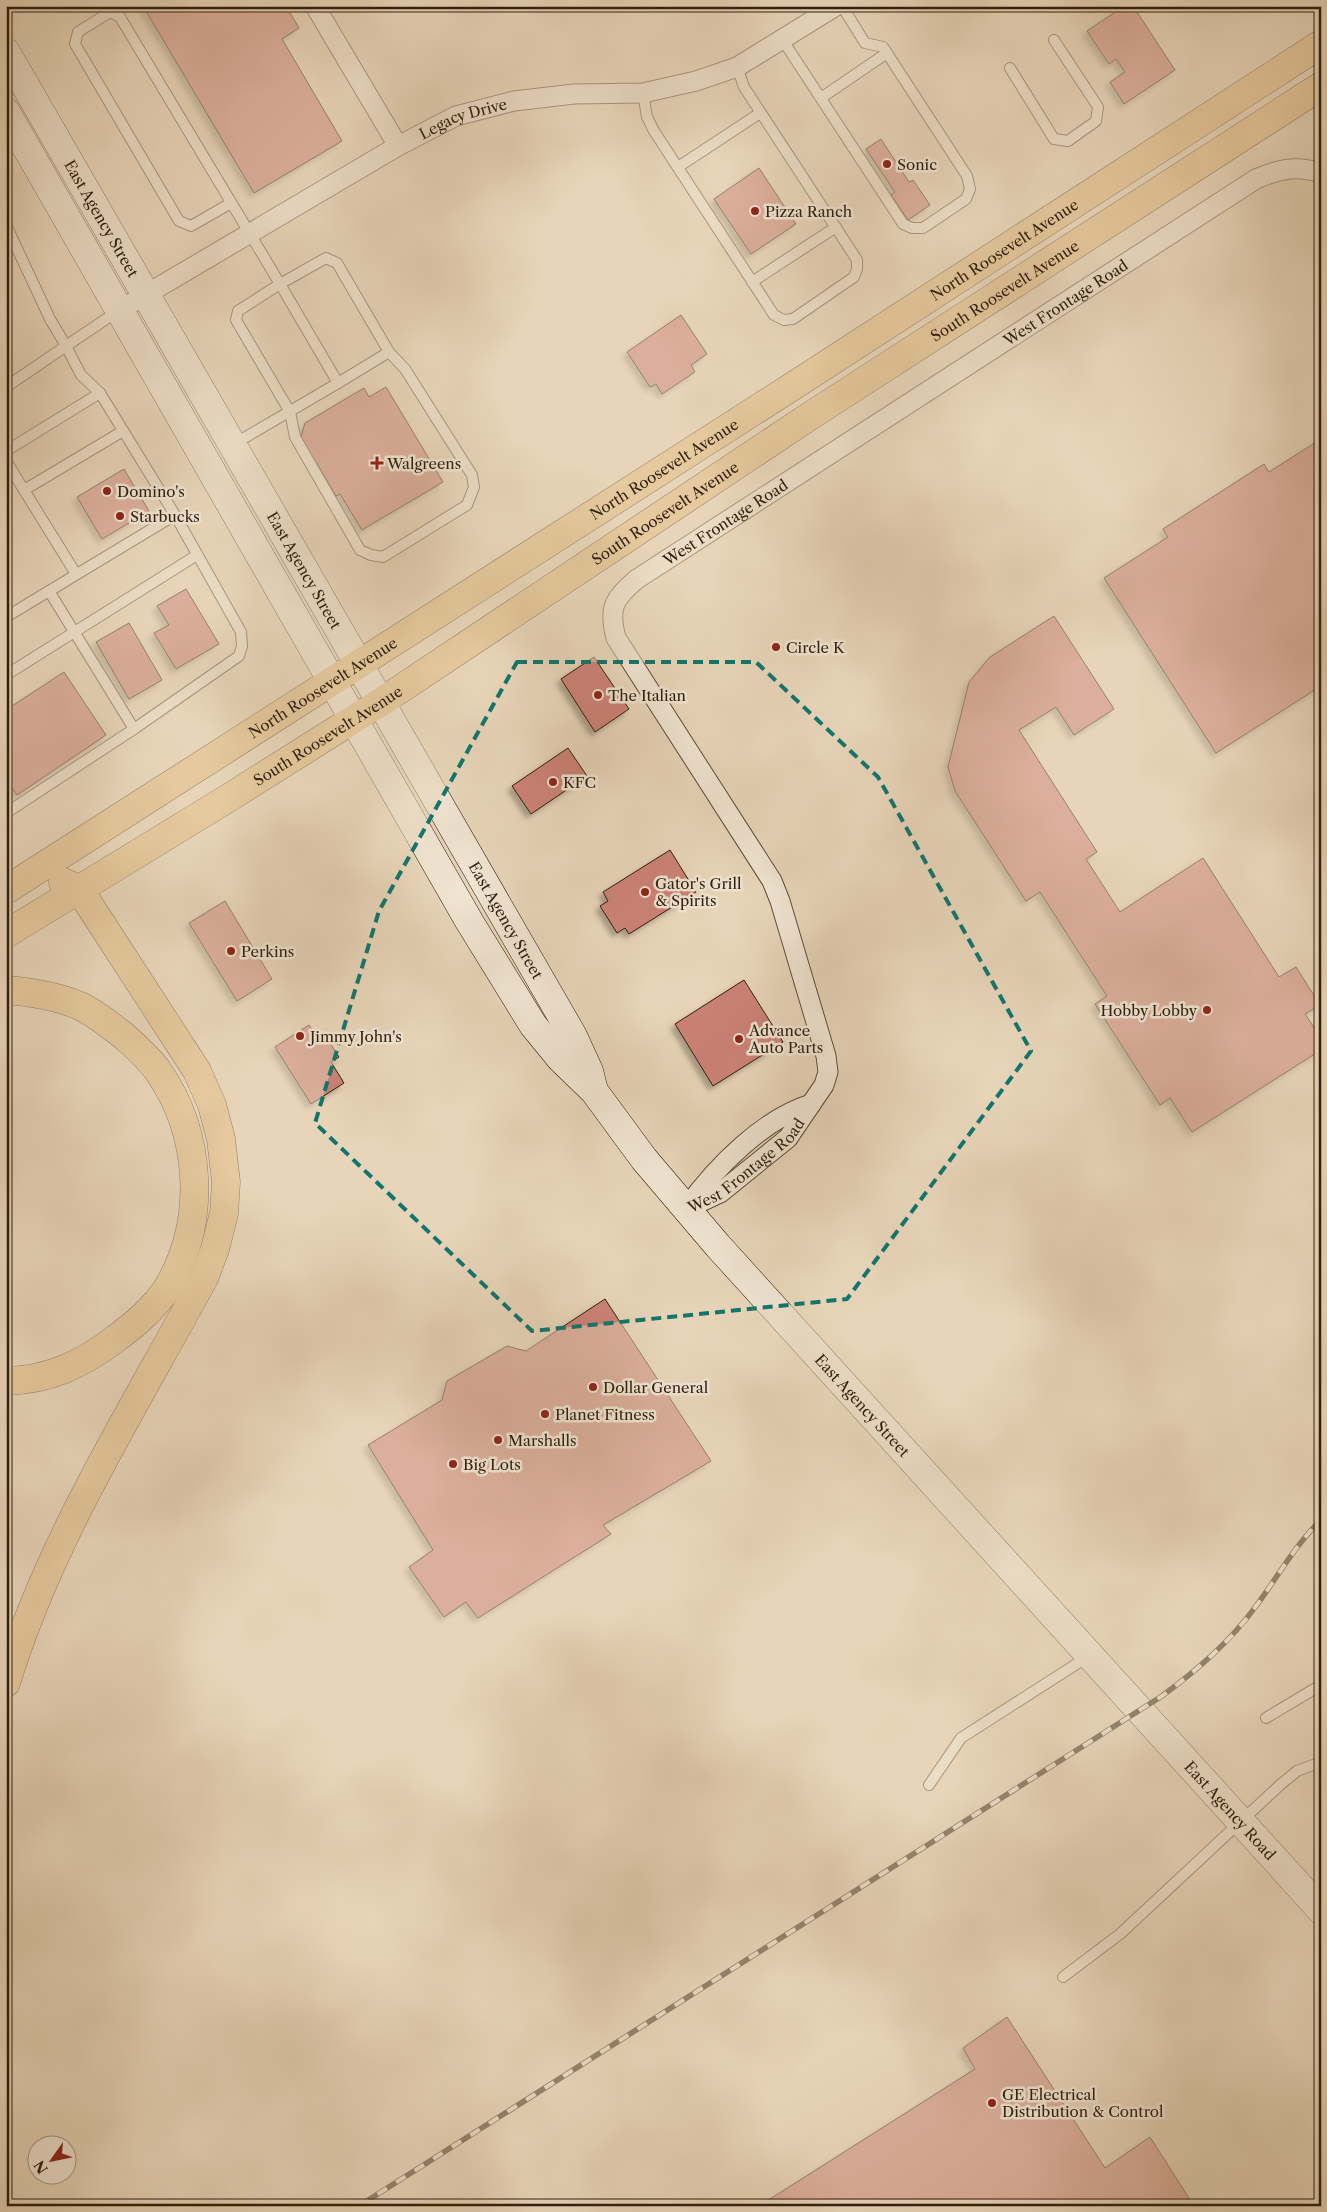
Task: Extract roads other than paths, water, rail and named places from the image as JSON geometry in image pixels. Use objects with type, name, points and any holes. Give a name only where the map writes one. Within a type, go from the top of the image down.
[{"type":"highway","name":"North Roosevelt Avenue","points":[[6,890],[333,682],[1321,44]]},
{"type":"highway","name":"South Roosevelt Avenue","points":[[6,934],[381,702],[810,416],[1321,86]]},
{"type":"highway","points":[[6,1683],[25,1630],[67,1531],[204,1278],[215,1249],[224,1213],[226,1182],[221,1139],[212,1105],[197,1071],[79,889],[35,871]]},
{"type":"highway","points":[[6,990],[48,996],[81,1006],[140,1050],[158,1072],[185,1127],[193,1161],[195,1195],[192,1226],[182,1256],[168,1287],[150,1310],[98,1352],[67,1368],[31,1380],[6,1381]]},
{"type":"main road","name":"East Agency Street","points":[[6,52],[574,1036],[589,1071],[594,1091]]},
{"type":"main road","name":"East Agency Street","points":[[6,112],[118,311],[469,921],[519,1004],[560,1058],[594,1091],[644,1159],[686,1209],[1140,1711]]},
{"type":"main road","name":"East Agency Road","points":[[1140,1711],[1321,1910]]},
{"type":"street","points":[[315,6],[398,146]]},
{"type":"street","name":"Legacy Drive","points":[[118,311],[398,146],[456,116],[514,101],[574,94],[643,93],[696,81],[737,67],[836,6]]},
{"type":"street","name":"West Frontage Road","points":[[686,1209],[719,1167],[770,1124],[793,1110],[811,1104],[824,1085],[828,1072],[826,1056],[780,901],[763,865],[616,638],[612,623],[614,604],[620,595],[637,579],[1256,179],[1276,170],[1296,167],[1321,173]]},
{"type":"lane","points":[[782,39],[903,224],[912,228],[923,228],[966,199],[970,189],[967,176],[887,53],[882,47],[865,43],[842,6]]},
{"type":"lane","points":[[231,203],[191,226],[180,221],[74,44],[78,32],[110,12],[120,17],[250,233],[338,383]]},
{"type":"lane","points":[[1010,68],[1054,139],[1068,141],[1096,122],[1098,107],[1054,40]]},
{"type":"lane","points":[[821,98],[887,53]]},
{"type":"lane","points":[[643,93],[647,117],[654,131],[752,282],[774,315],[784,320],[793,319],[854,277],[858,260],[760,113],[744,87],[737,67]]},
{"type":"lane","points":[[678,167],[760,113]]},
{"type":"lane","points":[[752,282],[836,227]]},
{"type":"lane","points":[[7,229],[50,319],[81,375],[100,393],[175,515],[241,632],[242,646],[239,656],[134,729],[7,812]]},
{"type":"lane","points":[[326,258],[338,263],[389,352],[406,369],[472,475],[474,487],[467,505],[383,557],[371,555],[360,550],[296,437],[290,412],[236,320],[238,311],[326,258]]},
{"type":"lane","points":[[6,387],[118,311]]},
{"type":"lane","points":[[233,444],[389,352]]},
{"type":"lane","points":[[6,450],[100,393]]},
{"type":"lane","points":[[24,490],[123,431]]},
{"type":"lane","points":[[6,461],[76,574]]},
{"type":"lane","points":[[6,617],[175,515]]},
{"type":"lane","points":[[6,675],[198,555]]},
{"type":"lane","points":[[48,591],[134,729]]},
{"type":"lane","points":[[930,1785],[960,1738],[1090,1656]]},
{"type":"lane","points":[[1266,1718],[1321,1685]]},
{"type":"lane","points":[[1063,1977],[1120,1934],[1297,1771],[1321,1762]]},
{"type":"railway","points":[[359,2206],[1162,1696],[1200,1666],[1235,1632],[1295,1551],[1321,1520]]},
{"type":"place","name":"Sonic","points":[[887,164]]},
{"type":"place","name":"Pizza Ranch","points":[[755,211]]},
{"type":"place","name":"Walgreens","points":[[377,463]]},
{"type":"place","name":"Domino's","points":[[107,491]]},
{"type":"place","name":"Starbucks","points":[[120,516]]},
{"type":"place","name":"Circle K","points":[[776,647]]},
{"type":"place","name":"The Italian","points":[[598,695]]},
{"type":"place","name":"KFC","points":[[553,782]]},
{"type":"place","name":"Gator's Grill & Spirits","points":[[645,892]]},
{"type":"place","name":"Perkins","points":[[231,951]]},
{"type":"place","name":"Hobby Lobby","points":[[1207,1010]]},
{"type":"place","name":"Jimmy John's","points":[[300,1036]]},
{"type":"place","name":"Advance Auto Parts","points":[[739,1039]]},
{"type":"place","name":"Dollar General","points":[[593,1387]]},
{"type":"place","name":"Planet Fitness","points":[[545,1414]]},
{"type":"place","name":"Marshalls","points":[[498,1440]]},
{"type":"place","name":"Big Lots","points":[[453,1464]]},
{"type":"place","name":"GE Electrical Distribution & Control","points":[[992,2103]]}]
